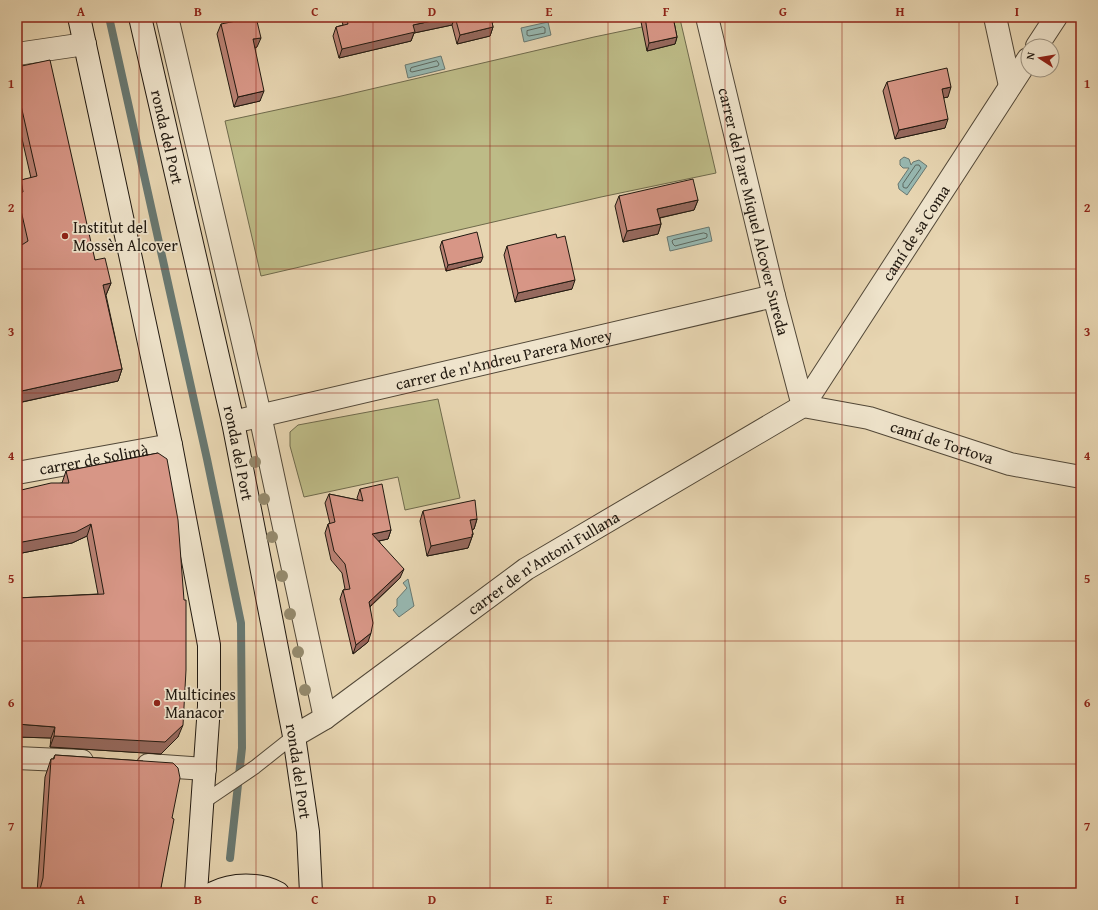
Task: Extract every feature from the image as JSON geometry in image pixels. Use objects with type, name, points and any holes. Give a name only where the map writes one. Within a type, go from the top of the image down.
[{"type":"street","points":[[79,17],[171,445],[209,645],[209,706],[206,769],[202,803],[196,893]]},
{"type":"street","name":"ronda del Port","points":[[140,17],[233,422],[294,736],[308,832],[311,893]]},
{"type":"street","name":"ronda del Port","points":[[167,17],[260,415],[325,718]]},
{"type":"street","name":"carrer del Pare Miquel Alcover Sureda","points":[[707,17],[774,296],[803,406]]},
{"type":"street","points":[[995,17],[1010,86]]},
{"type":"street","points":[[1042,38],[1056,17]]},
{"type":"street","points":[[17,54],[85,44]]},
{"type":"street","name":"camí de sa Coma","points":[[803,406],[1020,71]]},
{"type":"street","name":"carrer de n'Andreu Parera Morey","points":[[233,422],[774,296]]},
{"type":"street","name":"camí de Tortova","points":[[803,406],[869,418],[1010,464],[1081,477]]},
{"type":"street","name":"carrer de n'Antoni Fullana","points":[[294,736],[325,718],[526,569],[803,406]]},
{"type":"street","name":"carrer de Solimà","points":[[17,473],[171,445]]},
{"type":"street","points":[[17,758],[103,763]]},
{"type":"street","points":[[127,764],[206,769]]},
{"type":"street","points":[[213,893],[242,885],[268,888],[278,893]]},
{"type":"lane","points":[[202,803],[255,767],[294,736]]},
{"type":"shaded area","points":[[680,19],[716,173],[601,197],[261,276],[225,121],[337,97],[594,37]]},
{"type":"shaded area","points":[[438,399],[460,498],[405,510],[398,477],[304,497],[290,446],[290,432],[298,425]]},
{"type":"water","points":[[548,22],[551,35],[524,42],[521,28]]},
{"type":"water","points":[[441,56],[445,69],[408,78],[405,65]]},
{"type":"water","points":[[904,157],[909,159],[911,165],[913,162],[919,160],[927,166],[907,195],[899,189],[898,184],[909,168],[903,168],[900,165],[900,160]]},
{"type":"water","points":[[709,227],[712,241],[670,251],[667,237]]},
{"type":"water","points":[[408,579],[414,606],[399,617],[393,610],[397,606],[397,599],[407,588],[403,583]]},
{"type":"building","points":[[256,17],[261,38],[253,39],[264,91],[238,97],[221,24]]},
{"type":"building","points":[[346,17],[450,17],[413,25],[415,32],[342,49],[336,27],[348,24]]},
{"type":"building","points":[[455,17],[491,17],[493,27],[460,35]]},
{"type":"building","points":[[645,17],[673,17],[677,37],[649,43]]},
{"type":"building","points":[[50,60],[95,260],[105,258],[111,283],[103,285],[122,369],[17,392],[17,248],[28,241],[17,193],[23,192],[21,180],[37,176],[20,101],[17,101],[17,67]]},
{"type":"building","points":[[947,68],[951,87],[942,89],[948,119],[899,130],[887,82]]},
{"type":"building","points":[[693,179],[698,200],[657,209],[661,224],[627,231],[619,196]]},
{"type":"building","points":[[477,232],[483,257],[448,265],[442,241]]},
{"type":"building","points":[[556,234],[557,238],[565,236],[575,280],[518,293],[507,246]]},
{"type":"building","points":[[17,397],[21,415],[17,416]]},
{"type":"building","points":[[158,453],[167,459],[178,520],[184,600],[186,600],[186,670],[183,725],[165,742],[54,736],[55,727],[17,724],[17,598],[104,594],[91,524],[76,532],[17,543],[17,491],[51,483],[69,483],[66,471]]},
{"type":"building","points":[[382,484],[391,530],[372,534],[404,569],[369,602],[373,623],[371,633],[356,645],[343,590],[350,589],[345,564],[334,551],[328,524],[335,522],[329,494],[363,501],[360,489]]},
{"type":"building","points":[[475,500],[477,519],[470,520],[473,534],[472,537],[431,546],[423,511]]},
{"type":"building","points":[[55,755],[173,763],[178,768],[180,778],[160,893],[39,893],[43,878],[51,759],[54,759]]},
{"type":"waterway","points":[[109,17],[207,459],[241,623],[242,748],[230,858]]},
{"type":"place","name":"Institut del Mossèn Alcover","points":[[65,236]]},
{"type":"place","name":"Multicines Manacor","points":[[157,703]]}]
